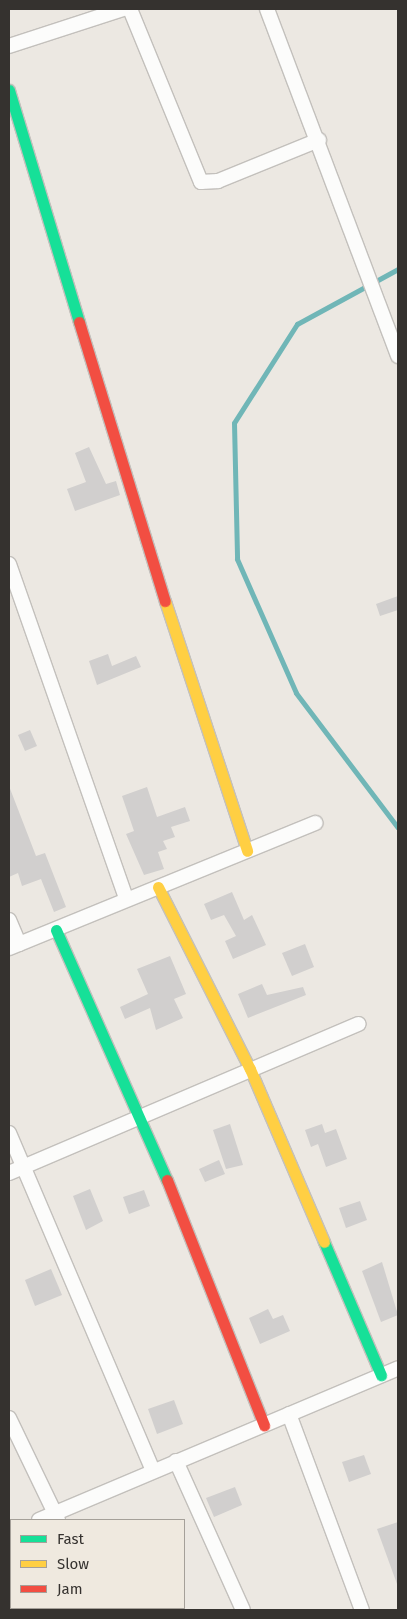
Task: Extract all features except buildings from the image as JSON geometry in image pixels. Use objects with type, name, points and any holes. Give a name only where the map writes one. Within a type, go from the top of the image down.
[{"type":"street","points":[[9,46],[123,9]]},
{"type":"street","points":[[130,9],[201,182],[218,181],[319,140]]},
{"type":"street","points":[[267,9],[319,140],[398,356]]},
{"type":"street","points":[[9,90],[145,539],[247,851]]},
{"type":"street","points":[[10,572],[126,899]]},
{"type":"street","points":[[9,920],[14,946],[316,823]]},
{"type":"street","points":[[158,887],[250,1069],[381,1375]]},
{"type":"street","points":[[56,930],[141,1116],[264,1425]]},
{"type":"street","points":[[9,1173],[359,1024]]},
{"type":"street","points":[[9,1133],[153,1470]]},
{"type":"street","points":[[9,1418],[57,1517],[153,1470],[398,1368]]},
{"type":"street","points":[[290,1414],[362,1610]]},
{"type":"street","points":[[176,1461],[243,1610]]},
{"type":"waterway","points":[[398,269],[297,324],[234,423],[237,559],[296,693],[398,828]]},
{"type":"traffic: fast","points":[[9,90],[79,322]]},
{"type":"traffic: fast","points":[[56,930],[167,1180]]},
{"type":"traffic: fast","points":[[324,1242],[381,1375]]},
{"type":"traffic: slow","points":[[165,601],[247,851]]},
{"type":"traffic: slow","points":[[158,887],[250,1069],[324,1242]]},
{"type":"traffic: jam","points":[[79,322],[165,601]]},
{"type":"traffic: jam","points":[[167,1180],[264,1425]]}]
